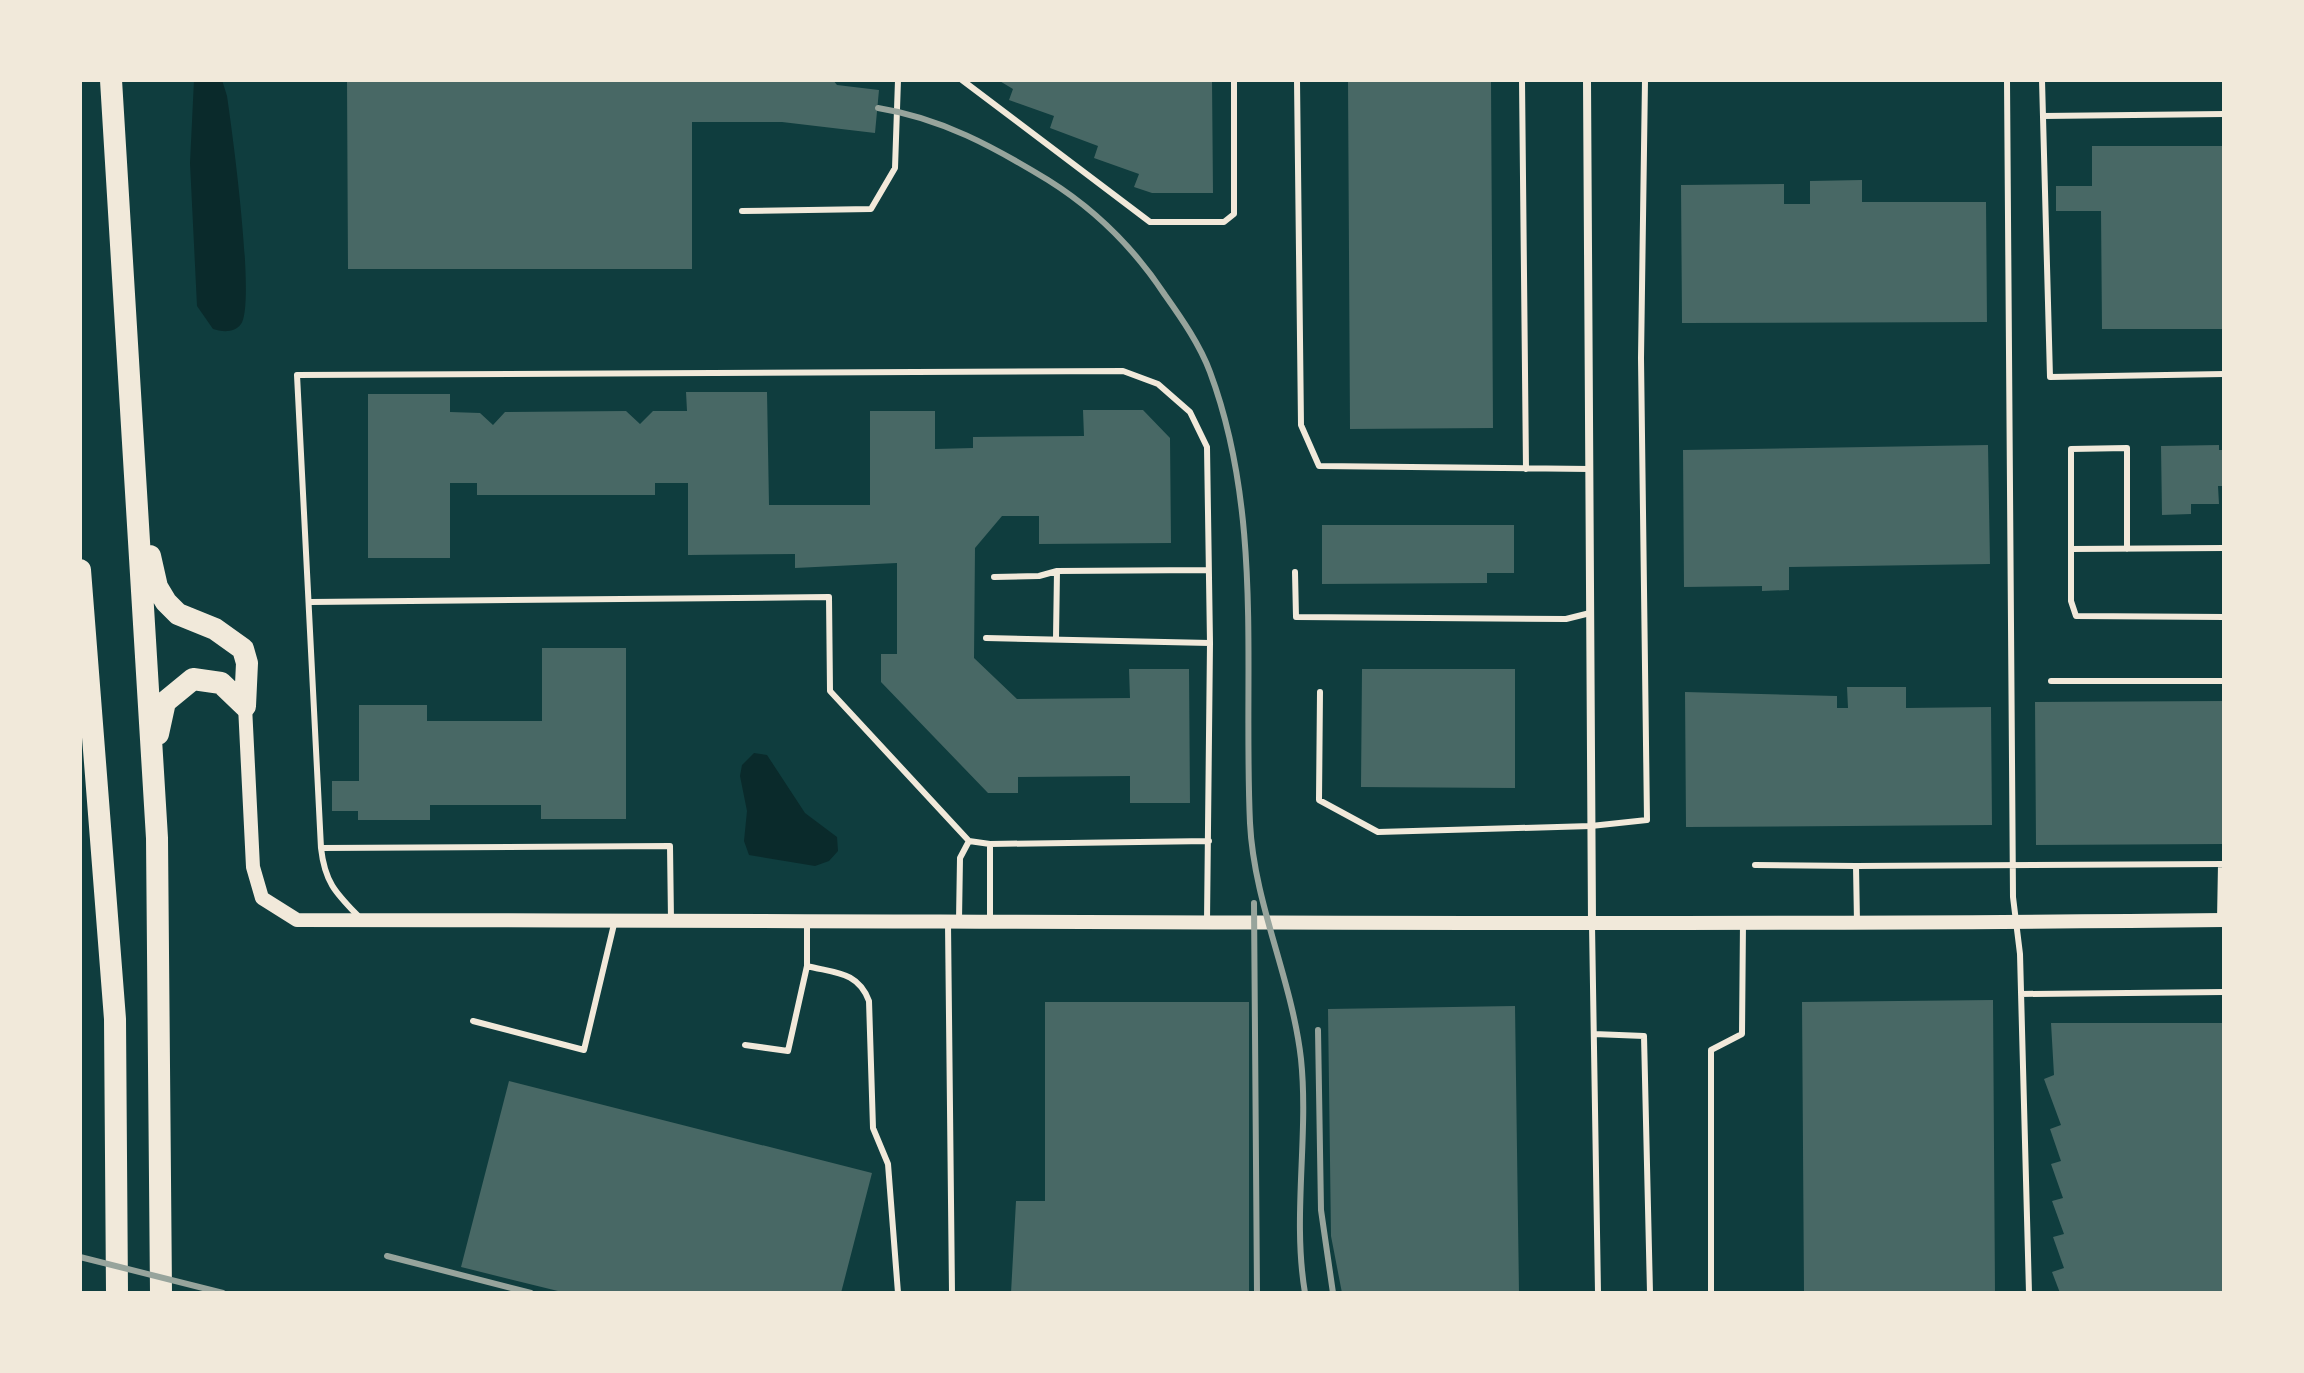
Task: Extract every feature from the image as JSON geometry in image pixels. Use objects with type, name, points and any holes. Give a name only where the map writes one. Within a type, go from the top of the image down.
[{"type":"highway","points":[[111,80],[157,838],[161,1293]]},
{"type":"highway","points":[[135,494],[157,587],[166,602],[178,614],[215,629],[243,649],[247,663],[245,706]]},
{"type":"highway","points":[[80,570],[115,1019],[117,1293]]},
{"type":"highway","points":[[152,757],[165,702],[193,679],[221,683],[245,706]]},
{"type":"street","points":[[1587,80],[1592,923]]},
{"type":"street","points":[[245,706],[253,867],[262,898],[297,920],[1207,923],[2222,920]]},
{"type":"lane","points":[[742,211],[871,209],[895,168],[898,80]]},
{"type":"lane","points":[[962,80],[961,83],[1150,222],[1224,222],[1234,214],[1234,80]]},
{"type":"lane","points":[[1297,80],[1301,425],[1319,466],[1590,469]]},
{"type":"lane","points":[[1522,80],[1526,469]]},
{"type":"lane","points":[[1320,692],[1319,800],[1378,832],[1591,826],[1647,820],[1641,358],[1645,80]]},
{"type":"lane","points":[[2007,80],[2013,864],[2021,994],[2029,1293]]},
{"type":"lane","points":[[2042,80],[2050,377],[2224,374]]},
{"type":"lane","points":[[2043,116],[2224,114]]},
{"type":"lane","points":[[362,920],[335,892],[324,874],[297,375],[1123,371],[1158,384],[1190,412],[1207,447],[1210,643],[1207,923]]},
{"type":"lane","points":[[2127,549],[2127,448],[2071,449],[2071,601],[2076,616],[2224,617]]},
{"type":"lane","points":[[2071,549],[2224,548]]},
{"type":"lane","points":[[994,577],[1039,576],[1057,571],[1207,570]]},
{"type":"lane","points":[[1056,638],[1057,571]]},
{"type":"lane","points":[[1295,572],[1296,617],[1566,619],[1590,613]]},
{"type":"lane","points":[[310,602],[829,597],[830,691],[969,841],[990,844],[1209,841]]},
{"type":"lane","points":[[986,638],[1210,643]]},
{"type":"lane","points":[[2051,681],[2224,681]]},
{"type":"lane","points":[[952,1293],[953,920],[960,858],[969,841]]},
{"type":"lane","points":[[990,844],[990,921]]},
{"type":"lane","points":[[321,848],[670,846],[671,920]]},
{"type":"lane","points":[[1755,865],[2222,864],[2222,920]]},
{"type":"lane","points":[[1856,866],[1857,922]]},
{"type":"lane","points":[[473,1021],[584,1050],[615,920]]},
{"type":"lane","points":[[745,1045],[788,1051],[807,966],[807,920]]},
{"type":"lane","points":[[1711,1293],[1711,1050],[1742,1034],[1743,922]]},
{"type":"lane","points":[[1592,923],[1598,1293]]},
{"type":"lane","points":[[807,966],[861,982],[869,1001],[873,1128],[888,1164],[898,1293]]},
{"type":"lane","points":[[2021,994],[2224,992]]},
{"type":"lane","points":[[1594,1034],[1644,1036],[1650,1293]]},
{"type":"water","points":[[194,80],[222,80],[230,114],[242,215],[246,285],[241,324],[228,331],[213,329],[197,306],[190,163]]},
{"type":"water","points":[[754,753],[767,755],[805,813],[837,837],[838,851],[829,861],[815,866],[749,855],[744,841],[747,811],[740,776],[742,765]]},
{"type":"building","points":[[347,80],[833,80],[837,85],[879,90],[875,133],[782,122],[692,122],[692,269],[348,269]]},
{"type":"building","points":[[998,80],[1212,80],[1213,193],[1152,193],[1134,187],[1139,174],[1094,158],[1098,146],[1050,128],[1054,116],[1009,100],[1013,89]]},
{"type":"building","points":[[1348,80],[1491,80],[1493,428],[1350,429]]},
{"type":"building","points":[[2092,146],[2224,146],[2224,329],[2102,329],[2101,211],[2056,211],[2056,186],[2092,186]]},
{"type":"building","points":[[1862,180],[1862,202],[1986,202],[1987,322],[1682,323],[1681,185],[1784,184],[1784,204],[1810,204],[1810,181]]},
{"type":"building","points":[[686,392],[767,392],[769,505],[870,505],[870,411],[935,411],[935,449],[973,448],[973,437],[1084,436],[1083,410],[1143,410],[1170,438],[1171,543],[1039,544],[1039,516],[1002,516],[975,548],[974,658],[1017,699],[1130,698],[1129,669],[1189,669],[1190,803],[1130,803],[1130,776],[1018,777],[1018,793],[988,793],[881,682],[881,654],[897,654],[897,563],[795,568],[795,554],[688,555],[688,483],[655,483],[655,495],[477,495],[477,483],[450,483],[450,558],[368,558],[368,394],[450,394],[450,412],[480,413],[493,425],[505,412],[626,411],[640,424],[653,411],[687,411]]},
{"type":"building","points":[[1988,445],[1990,564],[1789,567],[1789,590],[1762,591],[1762,586],[1684,587],[1683,450]]},
{"type":"building","points":[[2219,445],[2219,450],[2224,450],[2224,486],[2218,486],[2219,504],[2191,504],[2191,514],[2162,515],[2161,446]]},
{"type":"building","points":[[1322,525],[1514,525],[1514,573],[1487,573],[1487,583],[1322,584]]},
{"type":"building","points":[[542,648],[626,648],[626,819],[541,819],[541,805],[430,805],[430,820],[358,820],[358,811],[332,811],[332,781],[359,781],[359,705],[427,705],[427,721],[542,721]]},
{"type":"building","points":[[1362,669],[1515,669],[1515,788],[1361,787]]},
{"type":"building","points":[[1847,687],[1906,687],[1906,708],[1991,707],[1992,825],[1686,827],[1685,692],[1837,696],[1837,708],[1848,708]]},
{"type":"building","points":[[2224,701],[2224,844],[2036,845],[2035,702]]},
{"type":"building","points":[[1993,1000],[1995,1293],[1804,1293],[1802,1002]]},
{"type":"building","points":[[1045,1002],[1249,1002],[1249,1293],[1011,1293],[1016,1201],[1045,1201]]},
{"type":"building","points":[[1515,1006],[1519,1293],[1342,1293],[1331,1236],[1328,1009]]},
{"type":"building","points":[[2051,1023],[2224,1023],[2224,1293],[2060,1293],[2052,1272],[2064,1268],[2053,1237],[2064,1234],[2052,1201],[2063,1198],[2051,1164],[2061,1161],[2050,1129],[2061,1125],[2044,1079],[2054,1075]]},
{"type":"building","points":[[509,1081],[872,1173],[841,1293],[566,1293],[461,1267]]},
{"type":"railway","points":[[878,108],[924,119],[966,135],[1028,168],[1082,204],[1113,231],[1153,278],[1190,332],[1210,372],[1227,427],[1245,539],[1248,766],[1253,853],[1258,883],[1290,1000],[1301,1059],[1300,1235],[1305,1293]]},
{"type":"railway","points":[[1254,903],[1257,1293]]},
{"type":"railway","points":[[1318,1030],[1321,1210],[1333,1293]]},
{"type":"railway","points":[[387,1256],[531,1293]]},
{"type":"railway","points":[[80,1257],[223,1293]]}]
